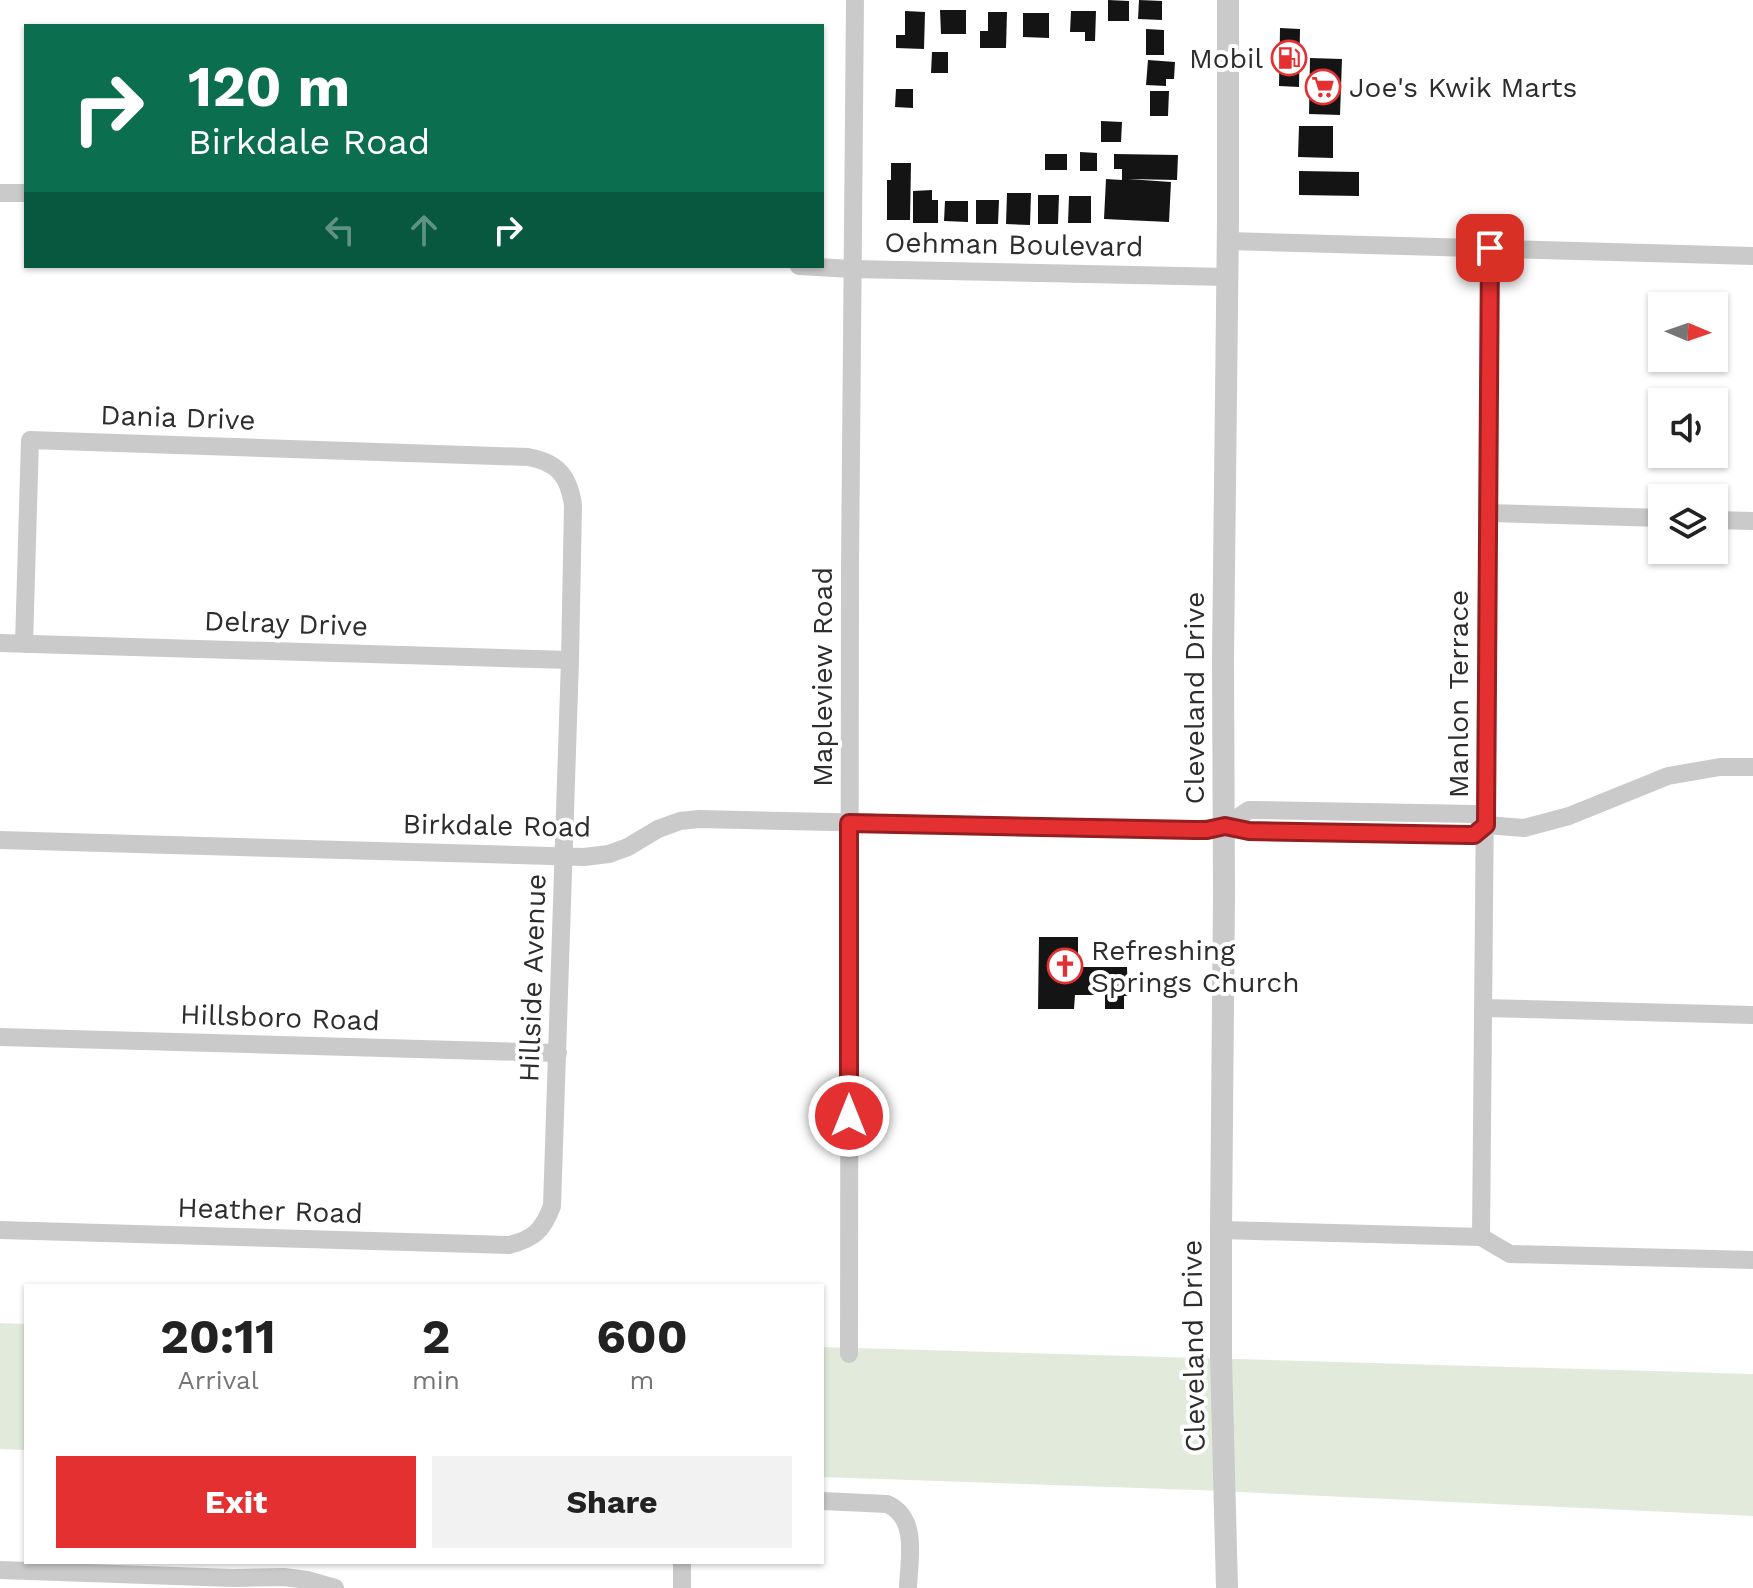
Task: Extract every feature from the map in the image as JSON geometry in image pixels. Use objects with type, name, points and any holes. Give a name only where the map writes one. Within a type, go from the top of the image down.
[{"type":"street","name":"Mapleview Road","points":[[849,1354],[855,0]]},
{"type":"street","name":"Cleveland Drive","points":[[1227,1588],[1221,1230],[1228,0]]},
{"type":"street","points":[[0,193],[24,193]]},
{"type":"street","points":[[1228,241],[1753,256]]},
{"type":"street","name":"Manlon Terrace","points":[[1481,1237],[1490,248]]},
{"type":"street","name":"Oehman Boulevard","points":[[824,267],[1228,277]]},
{"type":"street","name":"Dania Drive","points":[[24,644],[30,440],[528,457]]},
{"type":"street","name":"Hillside Avenue","points":[[528,457],[542,459],[555,466],[564,476],[573,505],[552,1206],[547,1220],[535,1234]]},
{"type":"street","points":[[1487,513],[1648,518]]},
{"type":"street","points":[[1728,520],[1753,521]]},
{"type":"street","name":"Delray Drive","points":[[0,643],[570,660]]},
{"type":"street","points":[[1225,826],[1249,810],[1474,814],[1486,825],[1524,828],[1569,816],[1668,776],[1720,767],[1753,767]]},
{"type":"street","points":[[1364,813],[1364,833]]},
{"type":"street","name":"Birkdale Road","points":[[0,840],[584,857],[609,854],[658,829],[680,821],[699,819],[1195,830],[1225,826]]},
{"type":"street","points":[[1225,826],[1249,831],[1474,835],[1486,825]]},
{"type":"street","points":[[1483,1008],[1753,1015]]},
{"type":"street","name":"Hillsboro Road","points":[[0,1037],[558,1053]]},
{"type":"street","name":"Heather Road","points":[[0,1230],[509,1245],[535,1234]]},
{"type":"street","points":[[1221,1230],[1481,1237],[1510,1254],[1753,1260]]},
{"type":"street","points":[[824,1501],[877,1503],[896,1508],[901,1513],[909,1531],[908,1588]]},
{"type":"street","points":[[682,1564],[682,1588]]},
{"type":"street","points":[[0,1570],[284,1577],[335,1588]]},
{"type":"green space","points":[[0,1323],[24,1324],[24,1450],[0,1449]]},
{"type":"green space","points":[[824,1347],[1753,1374],[1753,1516],[1196,1490],[824,1477]]},
{"type":"building","points":[[1108,0],[1129,1],[1129,21],[1108,21]]},
{"type":"building","points":[[1139,0],[1162,1],[1162,20],[1138,19]]},
{"type":"building","points":[[940,10],[966,10],[966,34],[941,34]]},
{"type":"building","points":[[905,11],[925,12],[924,49],[896,48],[896,35],[905,35]]},
{"type":"building","points":[[1071,11],[1096,11],[1095,41],[1085,41],[1085,32],[1070,32]]},
{"type":"building","points":[[988,12],[1007,12],[1006,48],[980,48],[980,31],[988,31]]},
{"type":"building","points":[[1023,13],[1049,13],[1049,38],[1023,37]]},
{"type":"building","points":[[1280,28],[1300,29],[1299,87],[1279,86]]},
{"type":"building","points":[[1146,29],[1164,30],[1164,55],[1146,55]]},
{"type":"building","points":[[932,52],[948,52],[948,73],[931,73]]},
{"type":"building","points":[[1310,58],[1342,59],[1340,115],[1309,114]]},
{"type":"building","points":[[1148,60],[1175,62],[1174,79],[1166,79],[1166,86],[1146,85]]},
{"type":"building","points":[[896,89],[913,89],[913,108],[895,107]]},
{"type":"building","points":[[1150,91],[1169,91],[1168,116],[1150,116]]},
{"type":"building","points":[[1101,121],[1122,122],[1121,142],[1101,142]]},
{"type":"building","points":[[1299,126],[1333,126],[1333,158],[1298,157]]},
{"type":"building","points":[[1080,152],[1097,153],[1097,171],[1080,171]]},
{"type":"building","points":[[1045,154],[1067,154],[1067,170],[1045,170]]},
{"type":"building","points":[[1114,154],[1178,155],[1177,180],[1128,179],[1171,182],[1169,222],[1104,219],[1106,179],[1122,180],[1122,169],[1114,169]]},
{"type":"building","points":[[891,163],[911,163],[910,220],[887,220],[887,180],[891,180]]},
{"type":"building","points":[[1299,171],[1359,172],[1359,196],[1299,195]]},
{"type":"building","points":[[932,190],[932,200],[938,200],[938,223],[913,223],[913,191]]},
{"type":"building","points":[[1007,193],[1031,193],[1030,225],[1006,224]]},
{"type":"building","points":[[1038,195],[1059,195],[1058,224],[1038,224]]},
{"type":"building","points":[[1069,196],[1091,196],[1091,223],[1068,223]]},
{"type":"building","points":[[976,200],[999,200],[998,224],[976,224]]},
{"type":"building","points":[[945,201],[968,201],[968,222],[944,221]]},
{"type":"building","points":[[1039,937],[1078,937],[1081,967],[1127,967],[1128,996],[1124,996],[1124,1009],[1105,1009],[1105,995],[1075,995],[1074,1009],[1038,1009]]},
{"type":"place","name":"Mobil","points":[[1289,58]]},
{"type":"place","name":"Joe's Kwik Marts","points":[[1323,87]]},
{"type":"place","name":"Refreshing Springs Church","points":[[1065,966]]},
{"type":"route","points":[[849,1116],[849,823],[1195,830],[1225,826],[1249,831],[1470,835],[1486,825],[1490,248]]}]
